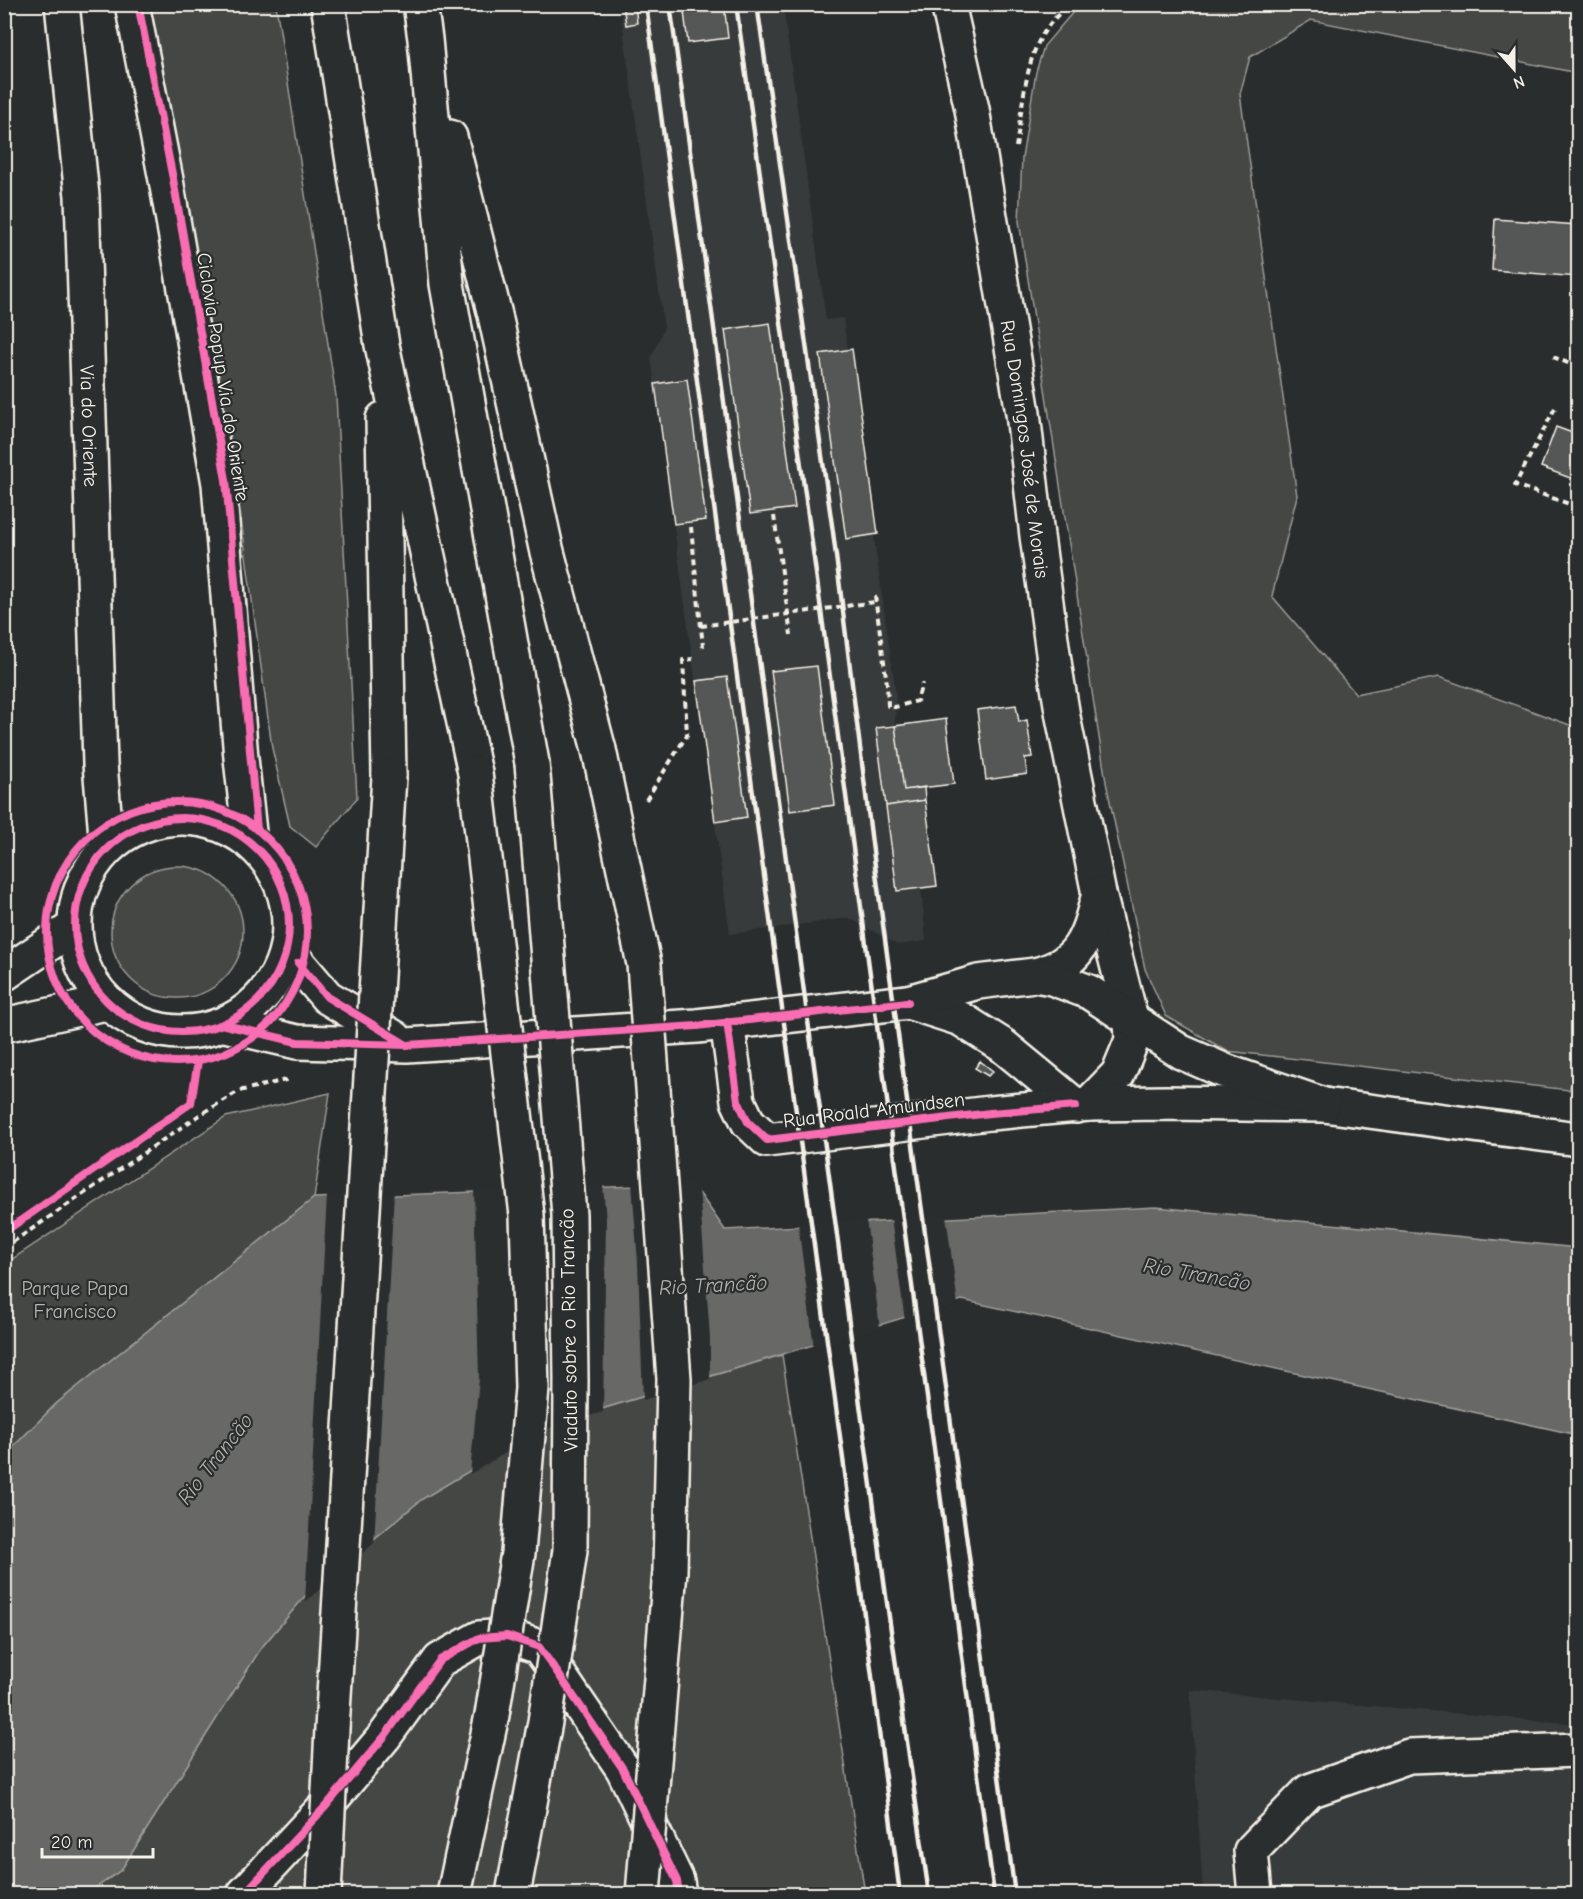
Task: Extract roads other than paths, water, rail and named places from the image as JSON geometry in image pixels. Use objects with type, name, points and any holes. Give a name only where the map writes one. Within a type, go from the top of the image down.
[{"type":"main road","name":"Via do Oriente","points":[[62,4],[82,196],[100,764],[107,848]]},
{"type":"main road","points":[[132,4],[166,180],[219,484],[250,841]]},
{"type":"main road","points":[[324,1894],[389,776],[382,345],[328,4]]},
{"type":"main road","points":[[420,4],[425,39],[495,315],[546,548],[599,750],[644,964],[674,1379],[670,1571],[643,1894]]},
{"type":"main road","name":"Rua Domingos José de Morais","points":[[948,4],[972,110],[1023,413],[1055,668],[1099,894],[1131,1018],[1132,1040],[1118,1074],[1083,1105]]},
{"type":"main road","name":"Viaduto sobre o Rio Trancão","points":[[425,39],[447,284],[532,763],[569,1215],[570,1550],[545,1722],[513,1894]]},
{"type":"main road","name":"Viaduto sobre o Rio Trancão","points":[[382,345],[475,773],[527,1215],[532,1388],[518,1553],[492,1715],[453,1894]]},
{"type":"main road","points":[[177,818],[216,823],[250,841],[276,872],[289,910],[288,951],[275,982],[253,1007],[225,1024],[170,1033],[135,1023],[106,1003],[82,968],[74,927],[82,884],[107,848],[139,826],[177,818]]},
{"type":"main road","name":"Rua Domingos José de Morais","points":[[1035,975],[1060,967],[1072,957],[1083,943],[1090,928],[1099,894]]},
{"type":"main road","points":[[4,974],[74,927]]},
{"type":"main road","points":[[288,951],[327,997],[407,1045]]},
{"type":"main road","points":[[225,1024],[297,1042],[407,1045],[685,1027],[908,1002],[978,982],[1035,975],[1052,978],[1089,992],[1181,1052],[1226,1071],[1324,1105]]},
{"type":"main road","points":[[908,1002],[961,1019],[1002,1045],[1083,1105],[1324,1105],[1578,1139]]},
{"type":"main road","points":[[4,1025],[106,1003]]},
{"type":"main road","name":"Rua Roald Amundsen","points":[[727,1022],[738,1101],[748,1122],[767,1140],[990,1113],[1083,1105]]},
{"type":"main road","points":[[244,1894],[326,1806],[384,1737],[440,1660],[479,1638],[507,1636],[539,1647],[623,1769],[677,1881],[680,1894]]},
{"type":"main road","points":[[1255,1894],[1251,1851],[1309,1791],[1409,1756],[1578,1750]]},
{"type":"water","name":"Rio Trancão","points":[[693,1184],[725,1230],[1156,1207],[1578,1248],[1578,1435],[962,1300],[545,1426],[422,1499],[305,1596],[261,1648],[121,1870],[87,1894],[5,1894],[5,1455],[57,1403],[314,1198]]},
{"type":"railway","points":[[646,4],[900,1894]]},
{"type":"railway","points":[[670,4],[886,1596],[929,1894]]},
{"type":"railway","points":[[736,4],[811,536],[994,1894]]},
{"type":"railway","points":[[757,4],[833,532],[873,851],[1015,1894]]},
{"type":"park label","name":"Parque Papa Francisco","points":[[75,1300]]}]
